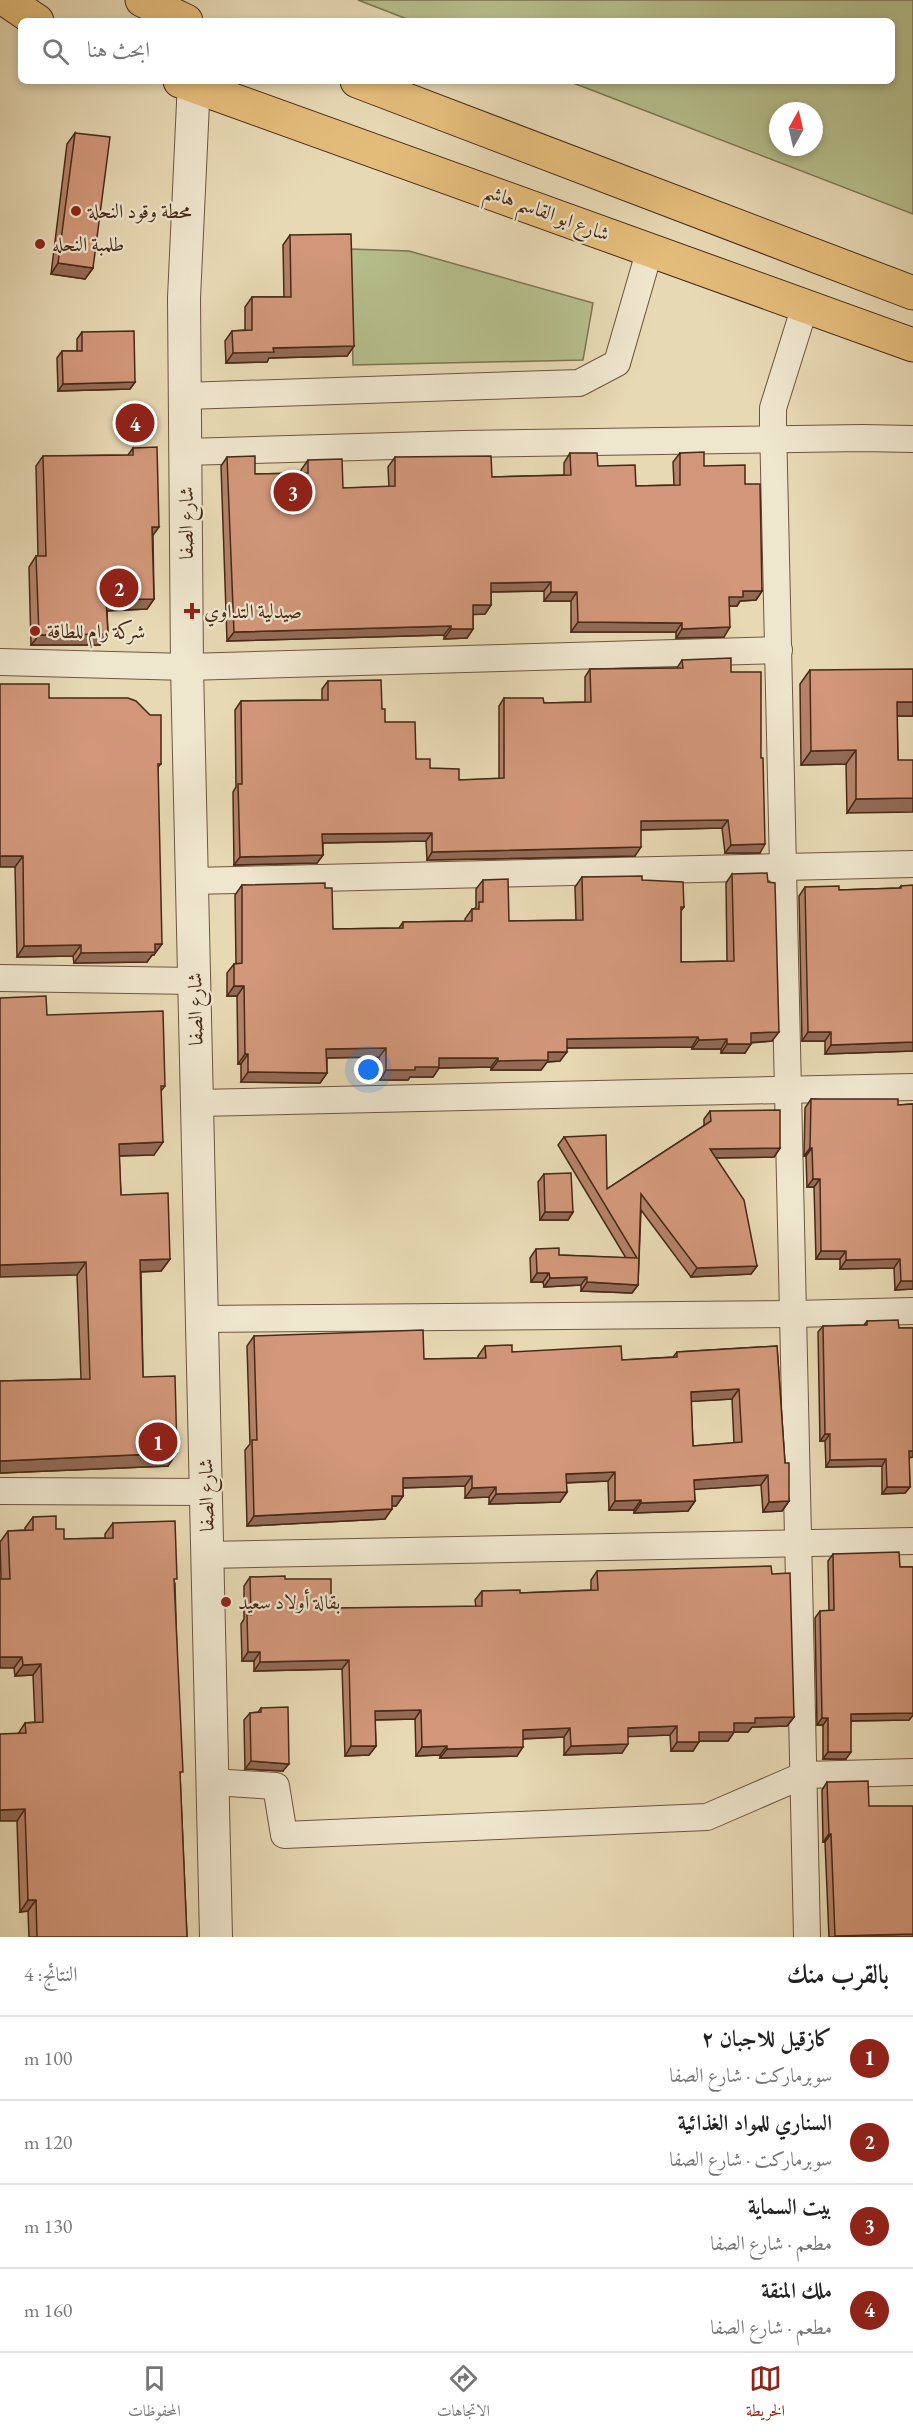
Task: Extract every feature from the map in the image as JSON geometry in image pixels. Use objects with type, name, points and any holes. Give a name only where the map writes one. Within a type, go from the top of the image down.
[{"type":"main road","points":[[6,0],[33,18]]},
{"type":"main road","points":[[142,0],[181,18]]},
{"type":"main road","name":"شارع ابو القاسم هاشم","points":[[192,84],[913,345]]},
{"type":"main road","points":[[365,84],[913,293]]},
{"type":"street","points":[[186,0],[187,18]]},
{"type":"street","name":"شارع الصفا","points":[[189,84],[184,298],[187,667],[216,1937]]},
{"type":"street","points":[[184,396],[579,383],[617,363],[650,249]]},
{"type":"street","points":[[805,306],[774,408],[774,439],[807,1937]]},
{"type":"street","points":[[185,452],[463,444],[913,439]]},
{"type":"street","points":[[0,662],[187,667],[779,650]]},
{"type":"street","points":[[192,881],[913,864]]},
{"type":"street","points":[[0,978],[194,981]]},
{"type":"street","points":[[197,1103],[913,1087]]},
{"type":"street","points":[[202,1318],[794,1314],[913,1311]]},
{"type":"street","points":[[0,1491],[206,1492]]},
{"type":"street","points":[[207,1555],[913,1541]]},
{"type":"street","points":[[212,1782],[276,1786],[284,1835],[706,1817],[804,1775],[913,1772]]},
{"type":"green space","points":[[358,0],[913,0],[913,214],[576,84],[895,84],[895,18],[404,18]]},
{"type":"green space","points":[[350,249],[409,251],[593,303],[583,360],[353,365]]},
{"type":"building","name":"محطة وقود النحلة","points":[[75,133],[110,137],[93,268],[58,263]]},
{"type":"building","points":[[351,234],[354,346],[273,348],[274,352],[233,353],[232,331],[252,330],[252,297],[291,297],[290,235]]},
{"type":"building","points":[[134,331],[135,382],[63,384],[62,351],[82,351],[82,332]]},
{"type":"building","points":[[157,447],[159,527],[152,527],[154,599],[106,600],[108,634],[39,635],[36,556],[46,556],[43,456],[133,455],[133,448]]},
{"type":"building","points":[[704,452],[704,466],[745,465],[745,484],[760,484],[762,591],[743,591],[743,597],[729,597],[730,627],[682,629],[682,623],[578,622],[577,592],[551,592],[551,582],[491,583],[491,605],[473,605],[473,629],[451,629],[451,626],[234,632],[227,457],[255,456],[255,474],[308,473],[308,460],[342,459],[343,488],[395,486],[395,457],[491,456],[492,477],[571,475],[570,453],[597,453],[598,466],[635,465],[636,486],[680,485],[680,453]]},
{"type":"building","points":[[731,658],[731,672],[761,672],[761,758],[763,758],[765,844],[731,845],[728,820],[641,821],[641,847],[432,852],[432,833],[322,834],[323,855],[240,857],[238,784],[242,784],[241,701],[328,700],[328,681],[381,680],[385,722],[415,722],[416,759],[430,759],[430,768],[459,769],[459,780],[504,778],[504,698],[543,698],[544,703],[591,702],[590,669],[683,668],[682,660]]},
{"type":"building","points":[[913,669],[913,702],[897,702],[898,760],[913,760],[913,798],[856,799],[856,750],[811,751],[810,670]]},
{"type":"building","points":[[0,684],[49,684],[49,698],[128,698],[136,701],[150,715],[161,715],[161,764],[158,764],[162,944],[155,944],[155,952],[81,953],[81,945],[24,946],[23,856],[0,856]]},
{"type":"building","points":[[767,873],[768,882],[775,883],[779,1032],[751,1033],[751,1044],[727,1044],[727,1039],[699,1040],[698,1037],[567,1039],[567,1052],[548,1052],[548,1060],[498,1061],[498,1058],[439,1058],[439,1067],[415,1067],[415,1070],[386,1070],[386,1048],[326,1049],[327,1073],[248,1072],[248,1054],[245,1054],[244,986],[234,986],[234,964],[242,963],[242,885],[325,883],[325,888],[332,888],[333,929],[403,928],[403,922],[472,921],[472,909],[479,909],[479,902],[483,902],[483,880],[508,879],[509,921],[583,920],[582,877],[642,876],[642,880],[683,882],[681,962],[734,961],[732,874]]},
{"type":"building","points":[[913,885],[913,1042],[831,1045],[831,1032],[808,1032],[805,887],[839,886],[839,890],[901,888],[901,886]]},
{"type":"building","points":[[46,996],[47,1015],[163,1011],[165,1086],[161,1086],[163,1142],[119,1144],[121,1195],[168,1193],[170,1259],[140,1260],[143,1377],[175,1376],[177,1453],[0,1461],[0,1381],[90,1379],[86,1262],[0,1265],[0,998]]},
{"type":"building","points":[[811,1099],[898,1099],[898,1105],[913,1104],[913,1281],[901,1281],[900,1259],[846,1260],[846,1251],[821,1251],[820,1179],[813,1179],[812,1148],[810,1148]]},
{"type":"building","points":[[780,1110],[780,1148],[710,1149],[744,1200],[757,1266],[697,1268],[641,1194],[638,1285],[587,1282],[587,1277],[550,1278],[549,1273],[537,1273],[536,1249],[559,1248],[559,1255],[637,1258],[564,1137],[606,1135],[607,1189],[711,1121],[710,1111]]},
{"type":"building","points":[[571,1173],[573,1212],[545,1212],[544,1174]]},
{"type":"building","points":[[898,1320],[899,1328],[913,1328],[913,1451],[909,1451],[910,1487],[887,1487],[886,1459],[830,1460],[830,1434],[825,1434],[823,1326],[867,1325],[867,1321]]},
{"type":"building","points":[[423,1330],[424,1359],[486,1358],[485,1346],[512,1345],[512,1352],[621,1346],[622,1360],[677,1357],[677,1352],[777,1346],[785,1463],[789,1463],[789,1501],[769,1502],[768,1475],[694,1480],[695,1501],[641,1503],[641,1500],[615,1501],[615,1472],[566,1474],[567,1492],[496,1494],[496,1487],[472,1488],[472,1476],[403,1478],[403,1496],[392,1496],[392,1509],[254,1516],[252,1440],[257,1440],[254,1336]],"holes":[[[739,1389],[742,1442],[693,1446],[691,1392]]]},
{"type":"building","points":[[56,1516],[56,1529],[64,1529],[64,1539],[113,1538],[113,1523],[175,1521],[177,1579],[174,1579],[183,1772],[180,1772],[187,1937],[37,1937],[36,1900],[28,1900],[25,1809],[0,1810],[0,1734],[26,1733],[25,1723],[43,1722],[41,1664],[23,1665],[22,1657],[0,1657],[0,1579],[10,1579],[8,1531],[33,1530],[33,1517]]},
{"type":"building","points":[[899,1552],[900,1567],[913,1567],[913,1713],[851,1714],[851,1752],[828,1752],[828,1718],[822,1718],[820,1611],[834,1610],[833,1554]]},
{"type":"building","points":[[771,1566],[772,1574],[790,1573],[794,1717],[755,1718],[755,1723],[734,1723],[734,1732],[699,1732],[699,1742],[677,1742],[677,1726],[628,1728],[628,1744],[571,1746],[570,1728],[523,1730],[523,1747],[447,1749],[447,1746],[422,1747],[421,1710],[375,1711],[376,1746],[351,1746],[349,1660],[260,1662],[260,1652],[248,1652],[247,1615],[251,1615],[250,1577],[285,1576],[285,1579],[331,1579],[331,1602],[338,1602],[338,1608],[482,1606],[482,1591],[520,1590],[520,1593],[598,1590],[597,1571]]},
{"type":"building","points":[[288,1707],[289,1764],[251,1761],[250,1713],[261,1712],[261,1708]]},
{"type":"building","points":[[868,1781],[869,1806],[913,1806],[913,1934],[835,1936],[827,1782]]},
{"type":"place","name":"محطة وقود النحلة","points":[[76,211]]},
{"type":"place","name":"طلمبة النحله","points":[[40,244]]},
{"type":"place","name":"ملك المنقة","points":[[135,423]]},
{"type":"place","name":"بيت السماية","points":[[293,492]]},
{"type":"place","name":"السناري للمواد الغذائية","points":[[119,588]]},
{"type":"place","name":"صيدلية التداوي","points":[[192,611]]},
{"type":"place","name":"شركة رام للطاقة","points":[[35,631]]},
{"type":"place","name":"كازقيل للاجبان ٢","points":[[158,1442]]},
{"type":"place","name":"بقالة أولاد سعيد","points":[[226,1602]]}]
